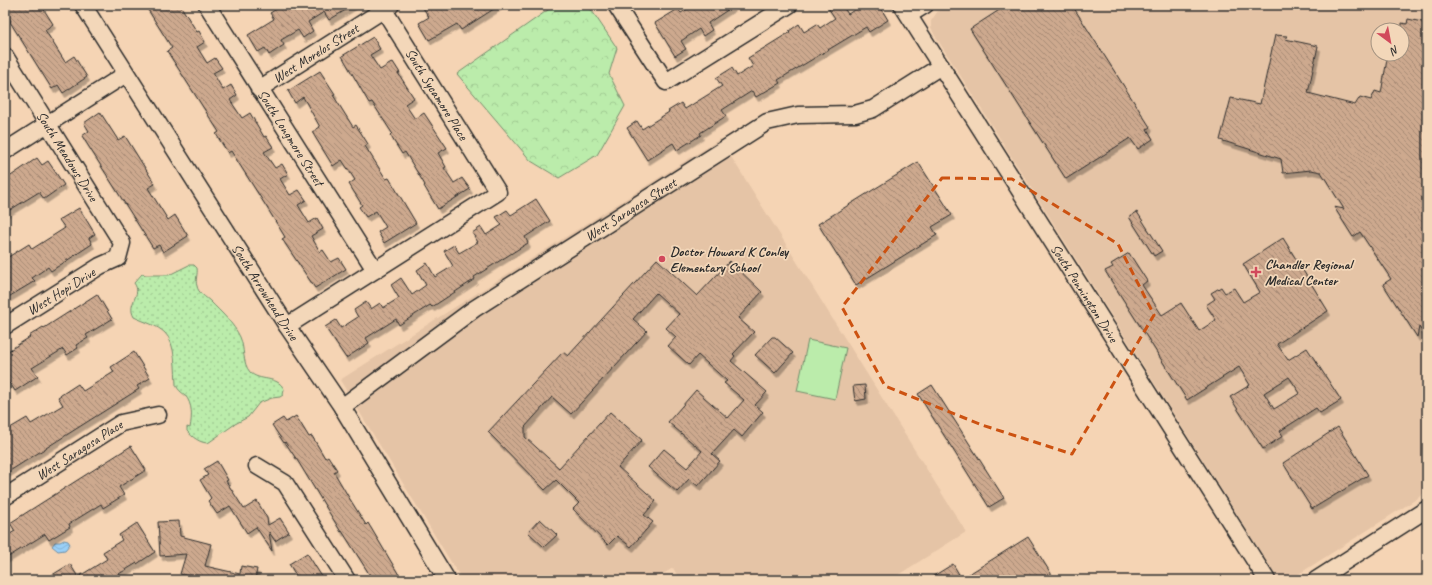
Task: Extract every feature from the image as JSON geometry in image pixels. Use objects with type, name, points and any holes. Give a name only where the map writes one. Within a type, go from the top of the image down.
[{"type":"street","name":"South Arrowhead Drive","points":[[83,5],[287,326],[342,408],[447,580]]},
{"type":"street","name":"South Longmore Street","points":[[207,5],[375,270]]},
{"type":"street","points":[[616,5],[666,82],[789,5]]},
{"type":"street","points":[[906,10],[925,5]]},
{"type":"street","name":"West Morelos Street","points":[[259,89],[387,7]]},
{"type":"street","name":"South Sycamore Place","points":[[375,270],[498,192],[387,7]]},
{"type":"street","name":"South Pennington Drive","points":[[906,10],[1267,580]]},
{"type":"street","name":"South Meadows Drive","points":[[5,56],[122,243],[118,258]]},
{"type":"street","name":"West Saragosa Street","points":[[342,408],[474,309],[767,122],[798,115],[855,114],[873,109],[941,66]]},
{"type":"street","points":[[5,151],[126,74]]},
{"type":"street","name":"West Hopi Drive","points":[[5,326],[100,266],[118,258]]},
{"type":"street","points":[[287,326],[375,270]]},
{"type":"street","name":"West Saragosa Place","points":[[5,497],[122,423],[158,415]]},
{"type":"street","points":[[257,466],[285,483],[347,580]]},
{"type":"street","points":[[1316,580],[1427,509]]},
{"type":"highlighted area","points":[[942,178],[1012,179],[1118,244],[1154,315],[1072,454],[982,425],[885,386],[842,307]]},
{"type":"shaded area","name":"Chandler Regional Medical Center","points":[[948,5],[1427,5],[1427,490],[1418,498],[1291,579],[1278,579],[934,34],[931,27],[931,21],[938,11]]},
{"type":"shaded area","name":"Doctor Howard K Conley Elementary School","points":[[720,139],[966,532],[890,580],[680,580],[673,568],[653,580],[462,580],[340,380]]},
{"type":"green space","points":[[555,5],[588,5],[617,48],[609,74],[625,106],[597,155],[559,178],[531,161],[457,74]]},
{"type":"green space","points":[[189,265],[194,265],[197,268],[196,284],[199,291],[223,314],[240,337],[247,368],[250,372],[258,377],[277,382],[284,389],[283,395],[259,403],[248,417],[235,424],[208,443],[196,439],[187,431],[187,427],[190,428],[191,424],[191,407],[188,399],[176,385],[173,350],[169,338],[158,328],[134,317],[132,312],[137,291],[134,283],[142,274],[169,275]]},
{"type":"green space","points":[[808,340],[846,348],[835,399],[797,391]]},
{"type":"water","points":[[64,540],[68,541],[70,544],[65,550],[58,551],[52,546],[55,542]]},
{"type":"building","points":[[5,5],[41,5],[53,24],[45,30],[65,62],[74,56],[87,77],[63,93],[58,85],[52,89],[10,22],[11,21],[5,12]]},
{"type":"building","points":[[145,5],[180,5],[205,42],[197,47],[207,63],[215,58],[222,68],[213,73],[223,90],[231,85],[237,95],[230,100],[242,118],[250,113],[264,137],[266,136],[273,147],[264,152],[275,168],[282,164],[288,174],[280,179],[290,195],[299,190],[306,200],[298,205],[309,223],[317,218],[323,229],[311,236],[320,252],[323,250],[331,262],[339,258],[346,269],[315,288],[282,239],[285,237],[231,151],[228,153],[216,134],[219,132],[167,51],[172,48]]},
{"type":"building","points":[[283,5],[354,5],[329,20],[324,12],[308,22],[313,31],[303,38],[298,30],[281,40],[284,45],[269,55],[265,48],[258,52],[248,35],[274,19],[270,13]]},
{"type":"building","points":[[429,5],[500,5],[461,30],[457,24],[429,40],[419,23],[429,17],[423,8]]},
{"type":"building","points":[[694,5],[735,5],[708,23],[712,30],[703,36],[699,29],[681,41],[686,49],[675,56],[655,23],[678,9],[681,13]]},
{"type":"building","points":[[826,5],[842,5],[848,14],[862,5],[879,5],[888,20],[869,32],[866,27],[778,80],[780,83],[756,97],[752,91],[722,110],[726,116],[700,133],[701,135],[677,150],[673,143],[647,160],[627,128],[637,121],[642,129],[681,103],[685,109],[722,86],[716,78],[732,68],[737,76],[753,66],[748,58],[790,32],[789,31],[799,24],[804,32],[817,24],[820,28],[835,18]]},
{"type":"building","points":[[1007,5],[1072,5],[1150,127],[1147,129],[1153,139],[1138,149],[1130,138],[1066,179],[970,29]]},
{"type":"building","points":[[1408,19],[1427,23],[1427,339],[1419,327],[1417,337],[1383,284],[1391,279],[1360,232],[1353,237],[1334,207],[1344,209],[1321,172],[1311,170],[1283,173],[1281,159],[1220,140],[1231,98],[1260,104],[1275,35],[1287,36],[1285,39],[1318,46],[1308,93],[1355,105],[1360,97],[1371,100],[1375,91],[1381,93],[1387,62],[1410,62],[1410,22],[1407,22]]},
{"type":"building","points":[[373,37],[380,49],[370,55],[380,70],[393,62],[400,73],[398,73],[414,98],[405,104],[415,119],[424,113],[447,148],[438,153],[446,167],[444,168],[454,183],[462,178],[470,189],[438,209],[405,152],[402,154],[390,135],[392,133],[372,102],[369,103],[342,56]]},
{"type":"building","points":[[320,71],[335,94],[333,95],[353,127],[356,125],[368,144],[365,146],[386,179],[389,178],[416,223],[384,243],[378,232],[386,227],[376,211],[366,217],[359,207],[362,205],[349,184],[355,180],[342,160],[333,166],[312,132],[320,127],[303,97],[295,103],[288,91]]},
{"type":"building","points":[[100,112],[118,140],[125,136],[155,184],[148,188],[168,220],[175,215],[188,236],[163,252],[159,245],[153,248],[82,136],[89,131],[84,123]]},
{"type":"building","points":[[37,158],[42,165],[48,161],[64,185],[44,199],[39,192],[5,213],[5,180]]},
{"type":"building","points":[[918,162],[952,215],[932,227],[937,235],[856,285],[818,224]]},
{"type":"building","points":[[536,199],[550,221],[525,237],[528,243],[474,277],[475,279],[432,307],[430,305],[399,325],[396,319],[366,338],[369,343],[346,358],[325,327],[336,320],[341,328],[358,317],[354,310],[366,302],[371,309],[380,303],[383,308],[399,298],[391,285],[401,278],[412,295],[426,285],[417,270],[427,263],[435,277],[453,266],[444,251],[454,245],[459,253],[478,242],[472,233],[481,227],[486,235],[502,225],[496,217],[507,210],[511,215]]},
{"type":"building","points":[[79,208],[95,234],[89,238],[92,244],[51,271],[48,267],[32,278],[35,281],[5,299],[5,259],[29,244],[32,249],[65,228],[59,220]]},
{"type":"building","points":[[1137,212],[1162,251],[1154,256],[1129,217]]},
{"type":"building","points":[[1283,238],[1328,311],[1277,344],[1288,360],[1307,348],[1341,400],[1320,413],[1316,408],[1280,431],[1283,436],[1263,449],[1230,397],[1250,385],[1239,367],[1187,400],[1105,271],[1113,267],[1111,264],[1129,253],[1147,281],[1142,285],[1162,315],[1181,303],[1199,331],[1216,320],[1206,305],[1215,299],[1211,293],[1221,287],[1225,293],[1234,288],[1243,302],[1260,292],[1243,264]],"holes":[[[1289,377],[1300,393],[1274,409],[1264,393]]]},
{"type":"building","points":[[657,259],[697,296],[730,261],[762,292],[738,318],[754,332],[733,354],[735,356],[731,361],[767,392],[755,405],[763,412],[742,437],[734,430],[712,454],[720,461],[698,486],[689,479],[677,492],[648,467],[664,449],[687,468],[702,451],[668,422],[696,390],[728,418],[744,400],[724,383],[727,381],[698,355],[689,365],[668,346],[676,337],[666,328],[679,314],[656,293],[633,319],[647,331],[571,414],[552,397],[525,427],[525,437],[559,468],[610,412],[642,440],[618,467],[656,501],[644,515],[653,522],[631,547],[617,536],[608,545],[573,509],[579,503],[556,480],[545,490],[488,432],[563,352],[568,356]]},
{"type":"building","points":[[97,294],[112,319],[86,335],[88,338],[76,345],[78,348],[67,355],[63,349],[32,368],[38,376],[15,391],[10,383],[5,386],[5,353],[43,327],[44,328]]},
{"type":"building","points":[[772,337],[775,337],[793,353],[775,373],[755,355]]},
{"type":"building","points":[[134,352],[150,378],[137,386],[139,389],[5,474],[5,431],[27,418],[31,424],[63,405],[58,397],[78,384],[83,391],[114,372],[111,367]]},
{"type":"building","points":[[865,385],[866,399],[855,401],[853,386]]},
{"type":"building","points":[[932,385],[1004,498],[989,507],[918,394]]},
{"type":"building","points":[[296,416],[309,437],[312,436],[325,458],[328,456],[337,470],[334,472],[348,496],[366,525],[368,523],[402,580],[373,580],[342,531],[341,532],[299,463],[272,425],[283,418],[286,422]]},
{"type":"building","points":[[1338,427],[1368,475],[1312,509],[1283,463]]},
{"type":"building","points":[[131,446],[146,470],[119,487],[124,495],[103,508],[101,504],[69,524],[70,527],[49,540],[45,534],[5,559],[5,537],[15,531],[10,523]]},
{"type":"building","points":[[217,461],[228,480],[226,481],[244,509],[257,501],[267,518],[268,525],[280,518],[289,532],[275,541],[269,532],[272,551],[256,527],[247,533],[230,506],[217,514],[208,501],[211,498],[200,480],[208,475],[204,469]]},
{"type":"building","points":[[540,519],[557,535],[544,547],[528,532]]},
{"type":"building","points":[[179,521],[180,536],[211,544],[205,566],[240,574],[241,566],[257,569],[255,580],[203,580],[180,574],[186,554],[160,556],[158,522]]},
{"type":"building","points":[[137,523],[155,552],[137,564],[109,580],[44,580],[70,564],[78,577],[107,559],[103,552],[122,540],[119,535]]},
{"type":"building","points":[[1028,537],[1055,580],[973,580],[969,574]]},
{"type":"building","points":[[307,553],[324,580],[299,580],[289,564]]},
{"type":"building","points":[[953,564],[960,576],[955,580],[927,580]]},
{"type":"place","name":"Doctor Howard K Conley Elementary School","points":[[662,259]]},
{"type":"place","name":"Chandler Regional Medical Center","points":[[1256,272]]}]
